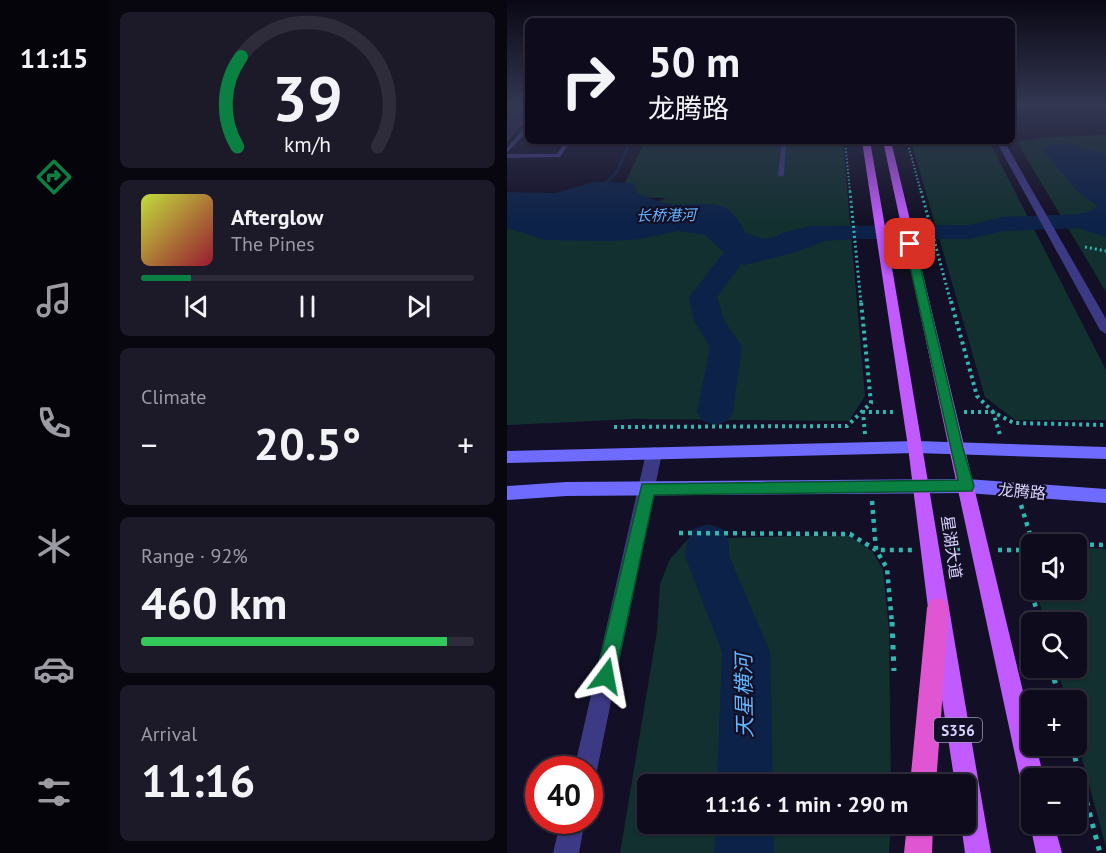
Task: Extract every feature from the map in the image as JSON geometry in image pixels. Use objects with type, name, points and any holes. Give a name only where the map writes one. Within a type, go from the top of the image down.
[{"type":"highway","points":[[924,774],[937,608]]},
{"type":"highway","points":[[918,853],[919,834]]},
{"type":"main road","name":"星湖大道","points":[[867,145],[916,447],[937,608],[978,853]]},
{"type":"main road","name":"星湖大道","points":[[888,145],[1030,768]]},
{"type":"main road","points":[[507,457],[916,447],[1106,453]]},
{"type":"main road","name":"龙腾路","points":[[507,493],[565,489],[967,486],[1106,496]]},
{"type":"main road","points":[[1044,834],[1049,853]]},
{"type":"street","points":[[1002,145],[1106,330]]},
{"type":"street","points":[[588,756],[654,453]]},
{"type":"street","points":[[566,853],[570,834]]},
{"type":"lane","points":[[507,156],[558,156],[566,145]]},
{"type":"lane","points":[[781,175],[784,145]]},
{"type":"path","points":[[614,427],[847,426],[871,403],[845,145]]},
{"type":"path","points":[[908,145],[977,396],[993,412],[1014,423],[1106,425]]},
{"type":"path","points":[[1085,247],[1106,251]]},
{"type":"path","points":[[679,532],[850,534],[859,539],[876,550],[887,568],[894,671]]},
{"type":"path","points":[[1087,545],[1106,545]]},
{"type":"path","points":[[1075,756],[1099,853]]},
{"type":"green space","points":[[643,145],[843,145],[865,396],[849,421],[635,419],[507,425],[507,205],[621,218],[666,198],[618,197]]},
{"type":"green space","points":[[912,145],[991,145],[1106,370],[1106,420],[1015,420],[985,397]]},
{"type":"green space","points":[[1019,145],[1106,145],[1106,292]]},
{"type":"green space","points":[[850,536],[873,552],[883,570],[889,630],[891,774],[637,774],[637,834],[890,834],[889,853],[620,853],[657,631],[660,584],[670,559],[688,539]]},
{"type":"green space","points":[[1087,548],[1106,549],[1106,847],[1087,777],[1087,768],[1085,768],[1081,756],[1087,756],[1087,690],[1063,690],[1060,678],[1087,678],[1087,612],[1042,612],[1039,600],[1087,600]]},
{"type":"water","points":[[1073,145],[1106,154],[1106,237],[1069,225],[1064,217],[1088,212],[1098,206],[1078,192],[1042,149],[1048,146]]},
{"type":"water","points":[[594,182],[634,183],[637,193],[664,203],[721,206],[738,219],[745,233],[764,239],[809,230],[843,230],[808,248],[744,265],[726,254],[705,235],[678,231],[640,239],[546,240],[507,228],[507,192],[555,193]]},
{"type":"waterway","name":"天星横河","points":[[601,188],[617,172],[628,145]]},
{"type":"waterway","name":"长桥港河","points":[[861,233],[970,232],[1003,224],[1106,220]]},
{"type":"waterway","name":"长桥港河","points":[[788,239],[809,234],[847,233]]},
{"type":"waterway","name":"天星横河","points":[[715,412],[726,347],[709,321],[703,297],[741,247]]},
{"type":"waterway","name":"天星横河","points":[[708,543],[707,556],[746,652],[745,774]]},
{"type":"waterway","name":"天星横河","points":[[744,853],[745,834]]},
{"type":"route","points":[[606,676],[648,489],[967,486],[956,448],[910,244]]}]
